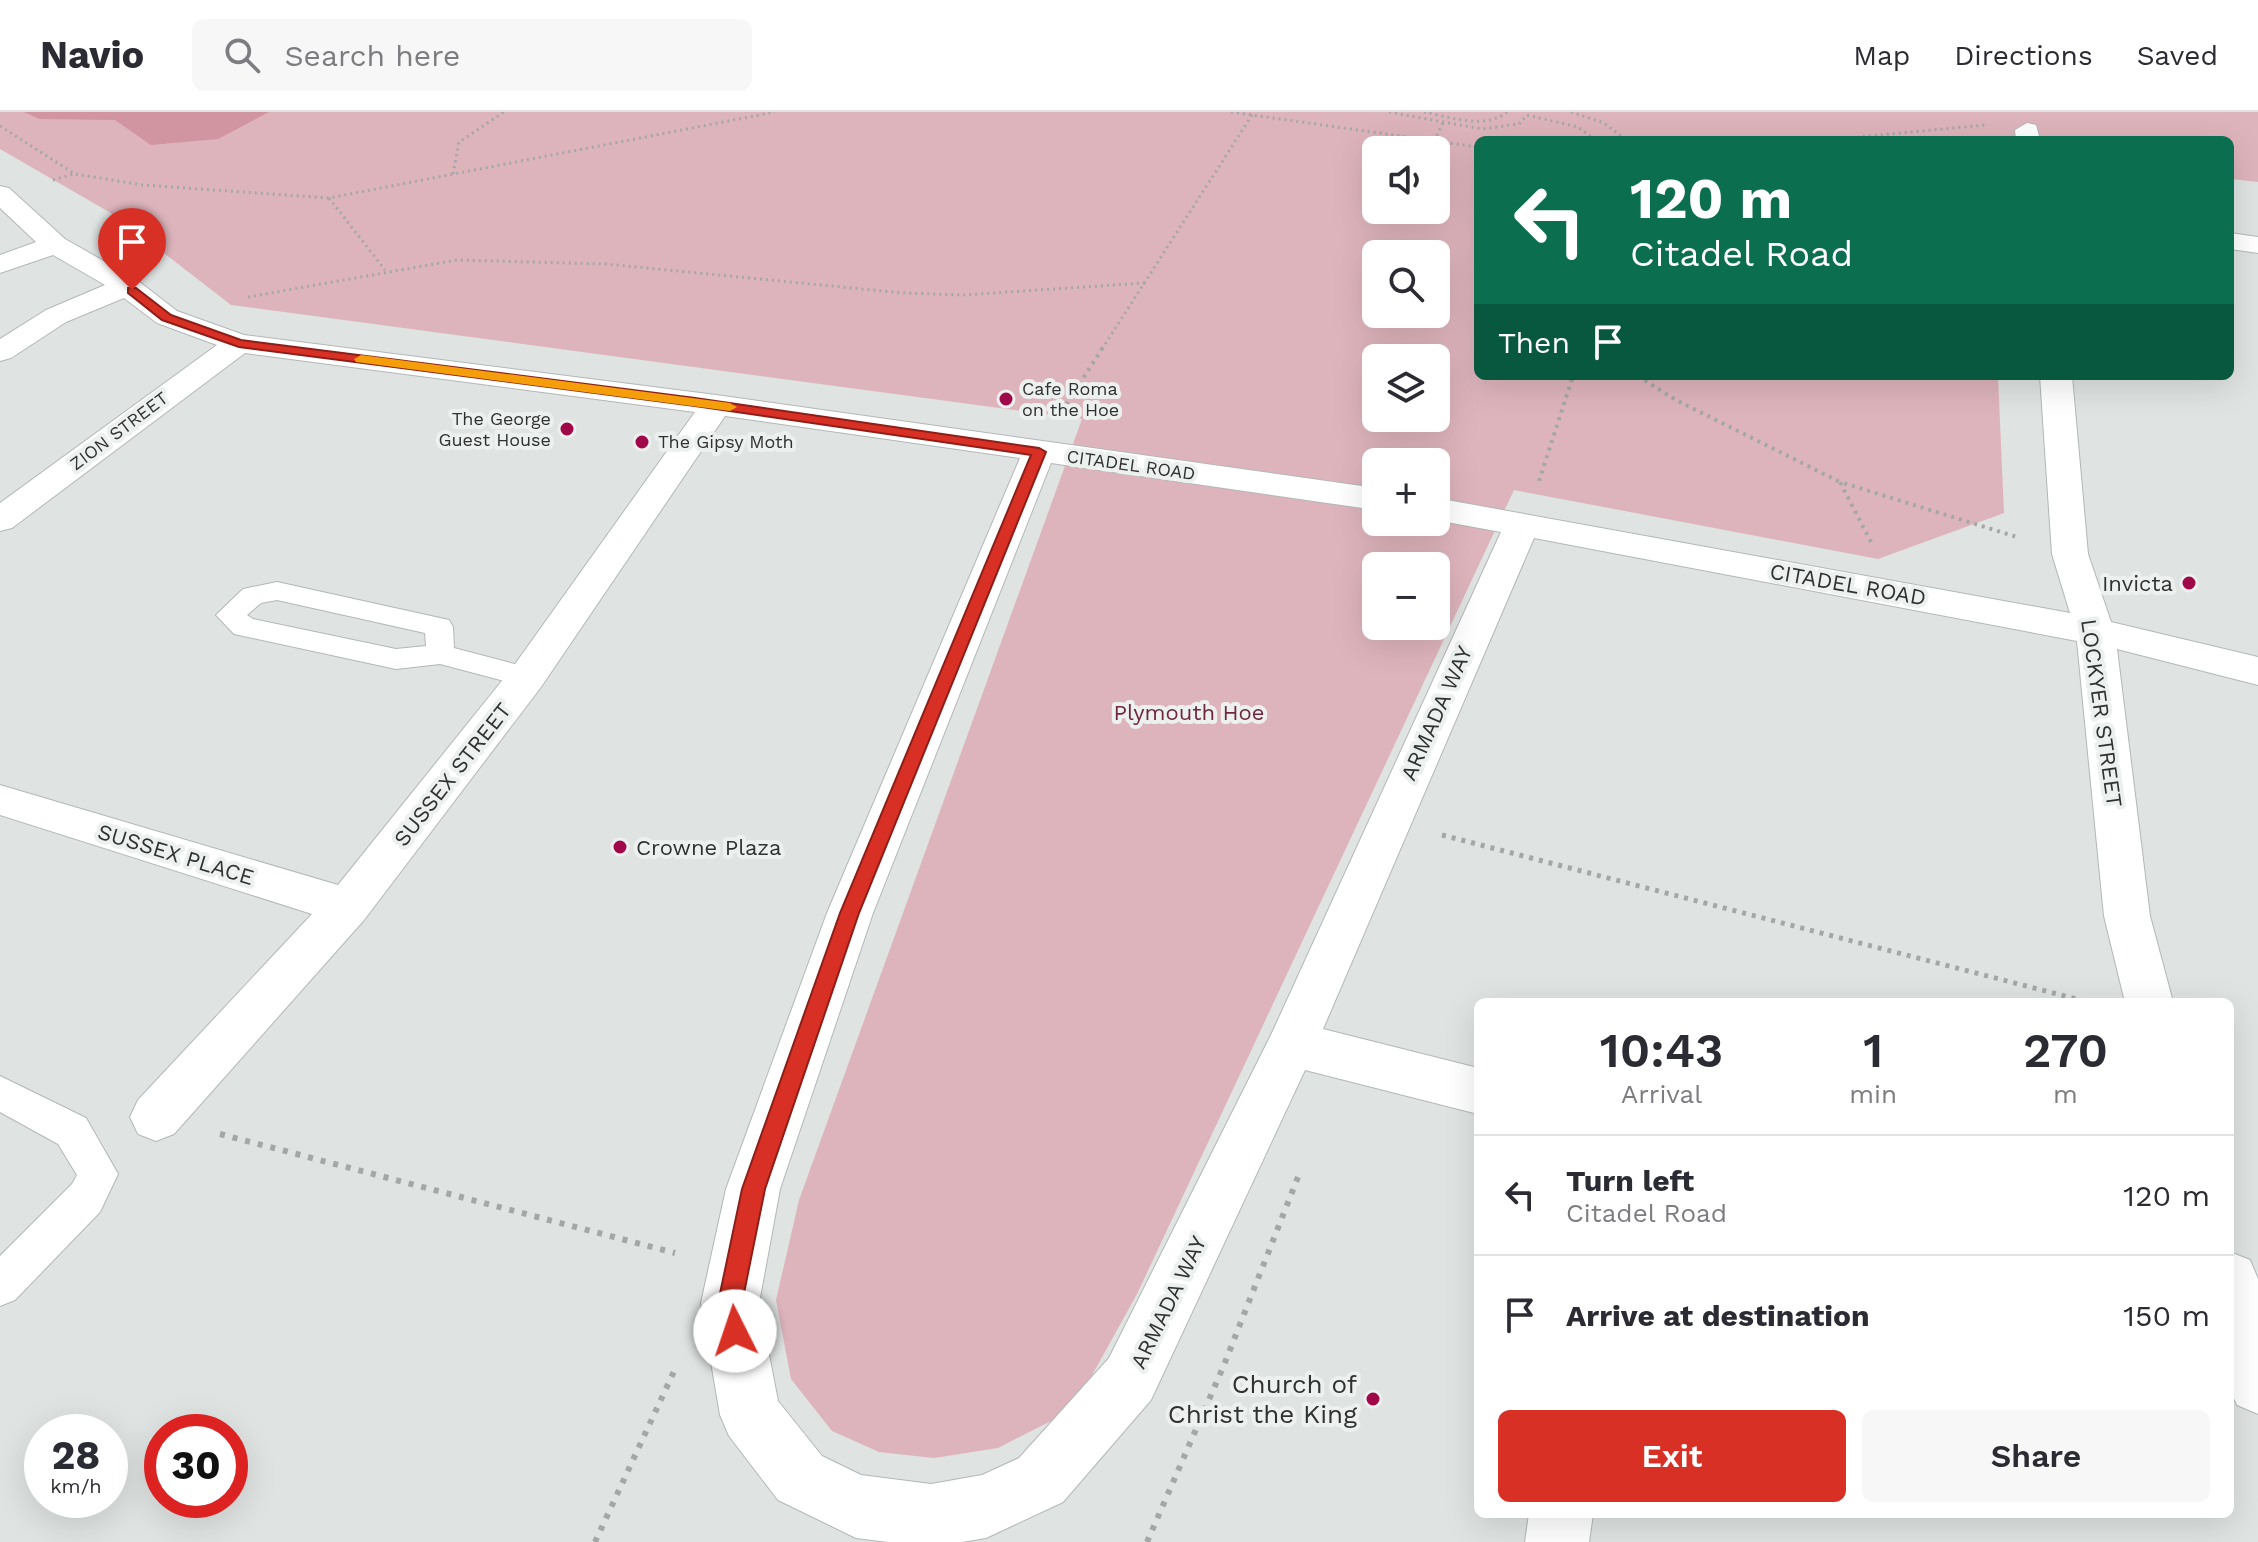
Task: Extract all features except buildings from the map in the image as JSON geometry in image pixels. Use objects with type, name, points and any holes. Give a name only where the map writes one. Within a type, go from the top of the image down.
[{"type":"street","name":"CITADEL ROAD","points":[[0,194],[55,245],[127,286],[167,317],[239,343],[716,405],[1362,497]]},
{"type":"street","points":[[2234,242],[2258,245]]},
{"type":"street","points":[[0,265],[55,245]]},
{"type":"street","points":[[0,352],[56,316],[127,286]]},
{"type":"street","name":"ZION STREET","points":[[0,520],[239,343]]},
{"type":"street","name":"LOCKYER STREET","points":[[2056,380],[2070,554],[2095,631],[2127,916],[2148,998]]},
{"type":"street","name":"SUSSEX STREET","points":[[156,1117],[348,907],[527,677],[716,405]]},
{"type":"street","name":"ARMADA WAY","points":[[1039,452],[850,913],[753,1189],[730,1303],[750,1415],[800,1478],[856,1506],[931,1516],[986,1506],[1041,1480],[1130,1379],[1292,1044],[1388,821],[1523,524]]},
{"type":"street","name":"CITADEL ROAD","points":[[1450,511],[2095,631],[2258,671]]},
{"type":"street","name":"SUSSEX PLACE","points":[[4,800],[348,907]]},
{"type":"street","points":[[1292,1044],[1474,1090]]},
{"type":"street","points":[[2242,1296],[2258,1384]]},
{"type":"street","points":[[1557,1542],[1560,1518]]},
{"type":"lane","points":[[440,654],[439,627],[277,591],[253,595],[230,615],[244,627],[396,659],[440,654],[527,677]]},
{"type":"lane","points":[[0,1093],[72,1131],[98,1174],[86,1198],[0,1285]]},
{"type":"path","points":[[453,174],[459,142],[504,112]]},
{"type":"path","points":[[0,126],[75,174],[143,185],[329,198],[775,112]]},
{"type":"path","points":[[1231,112],[1399,136]]},
{"type":"path","points":[[1273,118],[1278,112]]},
{"type":"path","points":[[1389,112],[1443,123],[1497,129],[1519,124],[1527,115],[1578,127],[1590,136]]},
{"type":"path","points":[[1424,112],[1490,120],[1502,118],[1507,112]]},
{"type":"path","points":[[1571,112],[1604,123],[1621,136]]},
{"type":"path","points":[[1436,136],[1443,123]]},
{"type":"path","points":[[1870,136],[1989,125],[2028,135]]},
{"type":"path","points":[[1450,143],[1474,146]]},
{"type":"path","points":[[329,198],[385,270]]},
{"type":"path","points":[[167,317],[266,292],[457,260],[546,262],[903,293],[963,295],[1146,283]]},
{"type":"path","points":[[1644,380],[1676,400],[1840,482],[2070,554]]},
{"type":"path","points":[[1840,482],[1897,593]]},
{"type":"path","points":[[1388,821],[2073,998]]},
{"type":"path","points":[[156,1117],[692,1258]]},
{"type":"path","points":[[595,1542],[678,1363]]},
{"type":"green space","name":"Plymouth Hoe","points":[[0,112],[2258,112],[2258,182],[2234,179],[2234,136],[1474,136],[1474,380],[1998,380],[2004,513],[1878,559],[1514,490],[1450,626],[1450,552],[1362,552],[1362,640],[1444,640],[1137,1294],[1091,1377],[1059,1417],[998,1448],[934,1458],[879,1452],[832,1431],[791,1379],[776,1300],[799,1200],[1082,419],[231,305],[116,216],[0,149]]},
{"type":"shaded area","points":[[24,112],[269,112],[218,139],[151,145],[115,120],[39,119]]},
{"type":"slow traffic","points":[[361,359],[730,407]]},
{"type":"place","name":"Cafe Roma on the Hoe","points":[[1006,399]]},
{"type":"place","name":"The George Guest House","points":[[567,429]]},
{"type":"place","name":"The Gipsy Moth","points":[[642,442]]},
{"type":"place","name":"Invicta","points":[[2189,583]]},
{"type":"place","name":"Crowne Plaza","points":[[620,847]]},
{"type":"place","name":"Church of Christ the King","points":[[1373,1399]]},
{"type":"route","points":[[132,290],[150,307],[167,317],[239,343],[695,402],[1039,452],[850,913],[753,1189],[730,1303],[735,1331]]}]
